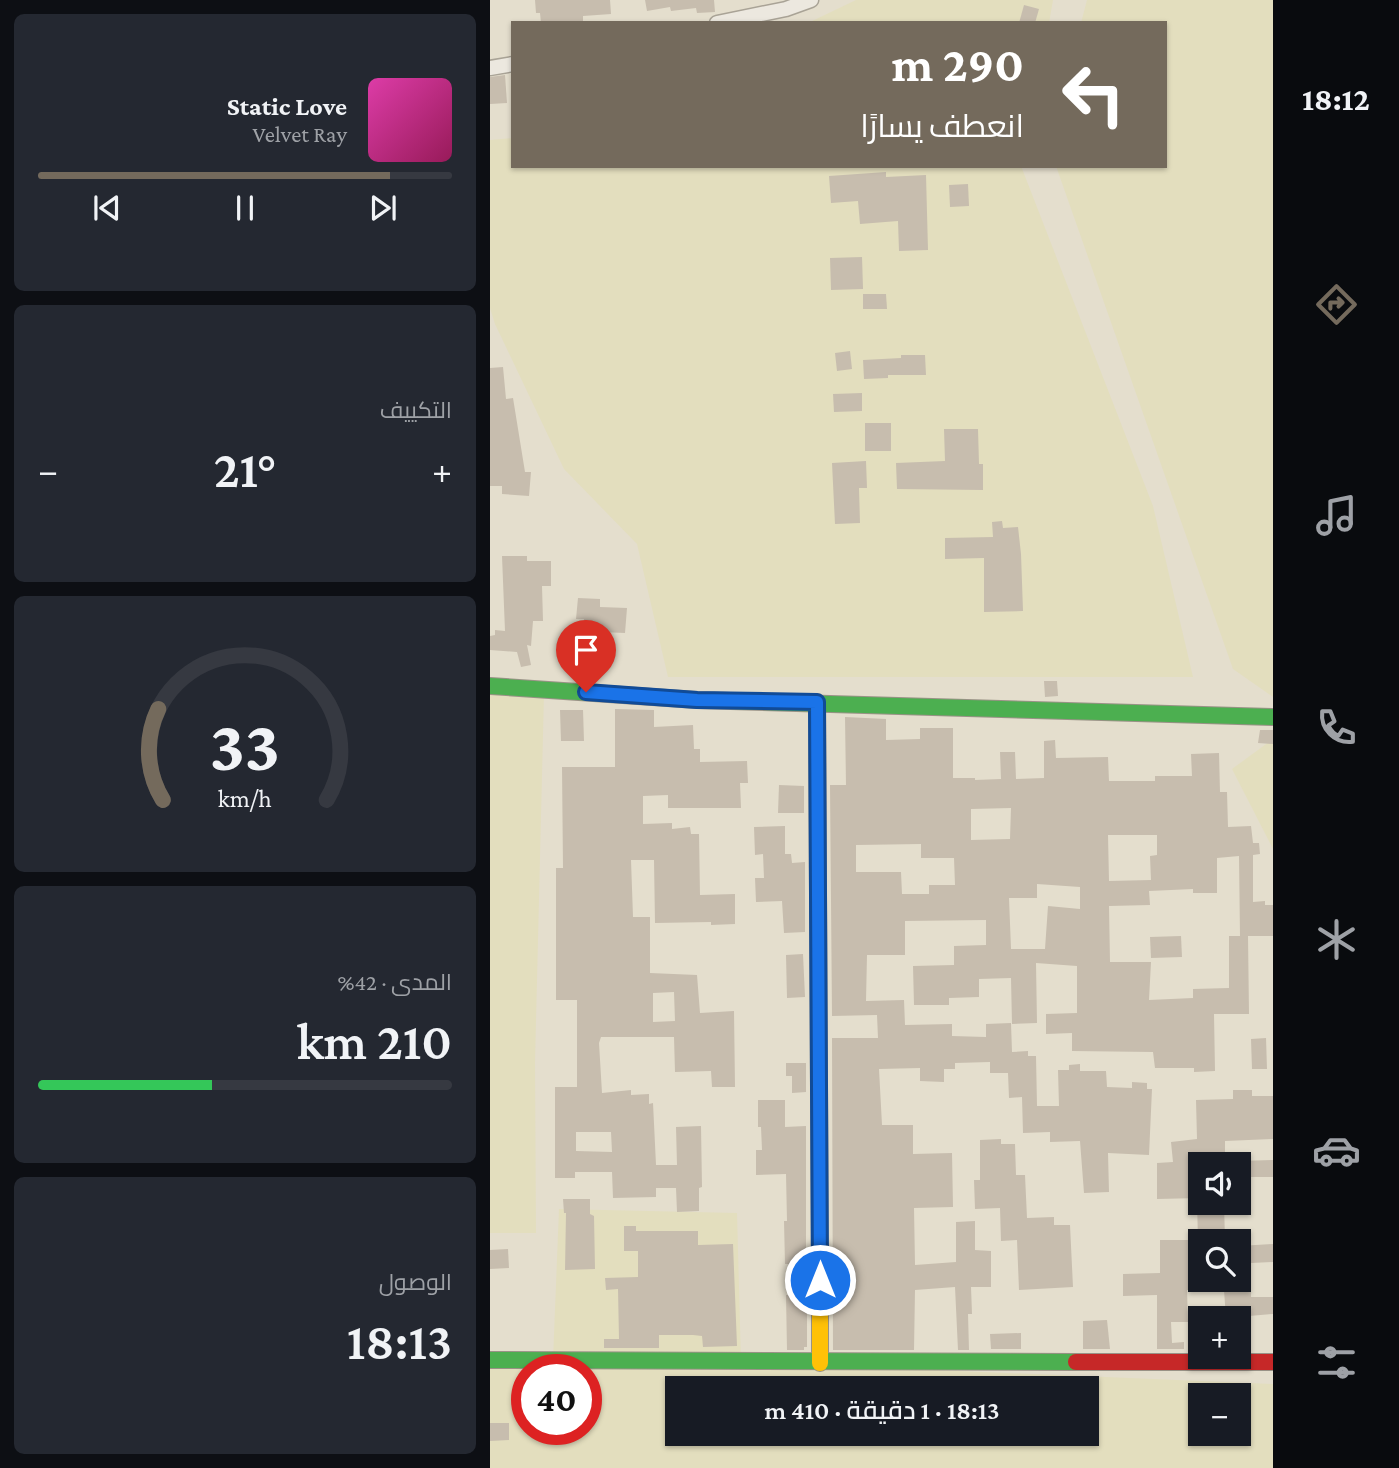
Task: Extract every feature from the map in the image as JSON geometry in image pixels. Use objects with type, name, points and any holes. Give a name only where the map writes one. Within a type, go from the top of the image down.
[{"type":"street","points":[[727,21],[786,9],[811,0]]},
{"type":"street","points":[[490,68],[511,64]]},
{"type":"street","points":[[490,686],[697,700],[1273,718]]},
{"type":"street","points":[[817,702],[820,1363]]},
{"type":"street","points":[[490,1360],[820,1363],[1273,1362]]},
{"type":"shaded area","points":[[856,0],[1053,0],[1049,21],[812,21]]},
{"type":"shaded area","points":[[1087,0],[1273,0],[1273,697],[1233,669],[1057,168],[1167,168],[1167,21],[1082,21]]},
{"type":"shaded area","points":[[511,138],[511,168],[1022,168],[1153,506],[1193,677],[668,677],[637,544],[564,469],[495,324],[490,308],[490,140]]},
{"type":"shaded area","points":[[490,686],[544,694],[535,1062],[536,1233],[490,1233]]},
{"type":"shaded area","points":[[1273,739],[1273,849],[1232,769]]},
{"type":"shaded area","points":[[559,1209],[737,1213],[741,1362],[1080,1376],[665,1376],[665,1446],[1099,1446],[1099,1377],[1249,1383],[1188,1383],[1188,1446],[1251,1446],[1251,1383],[1273,1384],[1273,1468],[490,1468],[490,1360],[511,1360],[511,1445],[602,1445],[602,1354],[553,1354]]},
{"type":"building","points":[[535,0],[610,0],[611,14],[583,16],[583,21],[541,21],[540,13],[536,13]]},
{"type":"building","points":[[645,0],[714,0],[715,12],[697,13],[696,8],[671,11],[670,7],[647,11]]},
{"type":"building","points":[[1024,5],[1039,9],[1036,21],[1020,21]]},
{"type":"building","points":[[505,75],[507,103],[490,104],[490,77]]},
{"type":"building","points":[[886,172],[886,177],[926,175],[928,250],[899,251],[898,221],[860,224],[858,201],[831,203],[829,176]]},
{"type":"building","points":[[968,184],[969,206],[950,207],[949,185]]},
{"type":"building","points":[[862,257],[863,289],[831,290],[830,258]]},
{"type":"building","points":[[863,294],[886,294],[887,309],[863,309]]},
{"type":"building","points":[[850,351],[852,369],[837,371],[835,353]]},
{"type":"building","points":[[901,355],[925,355],[926,375],[888,375],[888,378],[864,379],[863,360],[901,358]]},
{"type":"building","points":[[503,367],[506,399],[513,398],[525,472],[531,472],[529,496],[502,494],[502,486],[490,486],[490,368]]},
{"type":"building","points":[[862,393],[862,411],[834,412],[833,394]]},
{"type":"building","points":[[865,423],[891,423],[891,451],[865,451]]},
{"type":"building","points":[[944,429],[978,429],[979,464],[983,464],[983,490],[897,489],[896,463],[945,461]]},
{"type":"building","points":[[866,461],[867,488],[859,488],[860,523],[835,524],[832,463]]},
{"type":"building","points":[[1002,521],[1003,528],[1018,527],[1023,611],[984,612],[984,558],[945,559],[945,538],[993,537],[992,522]]},
{"type":"building","points":[[502,556],[527,556],[527,561],[551,561],[551,586],[542,586],[543,621],[533,621],[531,646],[527,645],[531,665],[521,667],[517,652],[490,650],[490,636],[495,635],[495,630],[505,631]]},
{"type":"building","points":[[578,598],[600,599],[600,607],[627,608],[625,633],[602,632],[602,626],[583,625],[584,619],[576,619]]},
{"type":"building","points":[[1044,681],[1057,681],[1058,696],[1045,697]]},
{"type":"building","points":[[615,709],[654,710],[654,727],[693,725],[694,749],[700,749],[700,762],[747,761],[748,783],[740,783],[741,808],[668,808],[668,795],[643,796],[643,824],[672,823],[672,829],[690,827],[691,834],[699,834],[700,895],[735,894],[735,924],[655,923],[654,860],[631,860],[633,917],[650,917],[650,973],[697,975],[700,1013],[734,1011],[735,1087],[712,1087],[711,1071],[675,1072],[674,1037],[601,1037],[599,1043],[602,1093],[631,1090],[631,1095],[649,1094],[649,1104],[653,1103],[656,1165],[677,1165],[676,1127],[701,1126],[702,1187],[699,1188],[699,1211],[677,1212],[676,1188],[656,1188],[656,1197],[613,1198],[612,1172],[575,1172],[575,1178],[555,1178],[555,1087],[577,1087],[577,1000],[556,1000],[556,868],[563,868],[562,767],[615,767]],"holes":[[[674,992],[675,1021],[653,1022],[653,993]],[[576,1132],[611,1132],[612,1152],[576,1151]]]},
{"type":"building","points":[[560,710],[583,710],[584,741],[561,741]]},
{"type":"building","points":[[845,717],[886,719],[886,740],[920,739],[920,728],[953,728],[953,778],[1001,779],[1000,752],[1015,752],[1016,779],[1044,778],[1044,741],[1055,740],[1056,758],[1108,757],[1109,781],[1155,781],[1155,776],[1192,776],[1191,754],[1219,753],[1220,792],[1227,792],[1228,827],[1251,826],[1253,843],[1259,843],[1260,854],[1253,855],[1253,902],[1265,901],[1265,905],[1273,905],[1273,936],[1248,936],[1249,1014],[1214,1014],[1215,1071],[1155,1068],[1153,1052],[1072,1051],[1072,1033],[1046,1034],[1046,1014],[1077,1013],[1077,966],[1036,963],[1037,1023],[1012,1024],[1011,978],[979,979],[979,997],[949,998],[949,1005],[914,1005],[913,966],[954,965],[954,946],[986,945],[986,920],[905,921],[905,955],[867,955],[866,1001],[904,1000],[905,1025],[952,1024],[952,1036],[986,1037],[986,1024],[1011,1023],[1012,1052],[1028,1051],[1028,1056],[1036,1056],[1037,1106],[1059,1106],[1058,1070],[1069,1070],[1069,1065],[1080,1064],[1080,1071],[1106,1071],[1107,1087],[1132,1088],[1132,1082],[1147,1083],[1147,1089],[1152,1089],[1149,1155],[1108,1153],[1109,1192],[1084,1193],[1080,1141],[1050,1142],[1050,1132],[1023,1133],[1022,1097],[1009,1098],[1008,1073],[990,1073],[990,1062],[955,1063],[955,1069],[944,1069],[944,1082],[920,1081],[920,1068],[879,1069],[882,1125],[913,1125],[913,1154],[952,1153],[953,1207],[914,1208],[915,1265],[956,1262],[956,1222],[975,1221],[975,1250],[991,1251],[991,1287],[971,1287],[972,1314],[968,1314],[969,1350],[958,1350],[955,1287],[915,1290],[914,1350],[833,1350],[832,1038],[878,1038],[877,1015],[832,1016],[830,785],[846,785]],"holes":[[[1011,808],[1010,839],[971,840],[971,809]],[[1108,835],[1157,835],[1157,855],[1150,856],[1151,880],[1109,881]],[[921,844],[921,858],[954,858],[955,885],[929,885],[929,894],[902,894],[901,872],[856,872],[856,845]],[[1239,856],[1240,936],[1229,936],[1229,988],[1193,989],[1193,998],[1149,1000],[1151,962],[1110,962],[1109,906],[1150,905],[1149,891],[1193,889],[1193,893],[1217,893],[1217,858]],[[1037,884],[1080,887],[1080,909],[1048,906],[1045,949],[1011,949],[1009,898],[1037,898]]]},
{"type":"building","points":[[1260,730],[1273,730],[1273,744],[1258,743]]},
{"type":"building","points":[[779,785],[804,786],[804,813],[778,813]]},
{"type":"building","points":[[785,826],[785,854],[791,854],[792,863],[805,862],[805,932],[784,933],[782,901],[756,902],[755,878],[764,878],[763,854],[755,855],[754,827]]},
{"type":"building","points":[[1181,936],[1182,957],[1151,958],[1150,937]]},
{"type":"building","points":[[803,954],[805,997],[787,998],[786,955]]},
{"type":"building","points":[[1266,1038],[1267,1069],[1252,1069],[1251,1039]]},
{"type":"building","points":[[786,1063],[806,1063],[806,1092],[792,1093],[792,1076],[786,1076]]},
{"type":"building","points":[[1233,1090],[1252,1090],[1252,1096],[1273,1096],[1273,1139],[1225,1141],[1225,1152],[1188,1152],[1188,1198],[1157,1199],[1157,1163],[1173,1162],[1171,1142],[1197,1139],[1196,1100],[1233,1099]]},
{"type":"building","points":[[758,1100],[785,1100],[785,1127],[806,1126],[806,1264],[785,1264],[786,1174],[756,1175],[756,1150],[762,1150],[761,1127],[758,1127]]},
{"type":"building","points":[[1001,1139],[1001,1144],[1015,1144],[1016,1175],[1025,1175],[1027,1218],[1054,1217],[1054,1225],[1070,1225],[1073,1287],[1019,1290],[1017,1240],[1001,1241],[1000,1208],[975,1209],[974,1180],[980,1180],[980,1140]]},
{"type":"building","points":[[1273,1160],[1273,1177],[1251,1177],[1251,1161]]},
{"type":"building","points":[[563,1199],[590,1199],[590,1214],[594,1216],[595,1269],[565,1270],[566,1213]]},
{"type":"building","points":[[1197,1215],[1224,1215],[1225,1229],[1198,1229]]},
{"type":"building","points":[[624,1226],[636,1226],[636,1231],[698,1231],[698,1245],[733,1244],[737,1346],[703,1347],[702,1336],[659,1335],[659,1348],[604,1348],[604,1339],[619,1339],[618,1289],[606,1290],[605,1278],[638,1277],[638,1251],[624,1251]]},
{"type":"building","points":[[1160,1240],[1188,1240],[1188,1322],[1171,1322],[1172,1343],[1184,1342],[1184,1349],[1157,1349],[1157,1295],[1123,1296],[1123,1274],[1160,1273]]},
{"type":"building","points":[[1273,1244],[1273,1262],[1251,1263],[1251,1245]]},
{"type":"building","points":[[508,1249],[509,1268],[490,1269],[490,1250]]},
{"type":"building","points":[[1224,1292],[1251,1292],[1251,1297],[1273,1297],[1273,1314],[1251,1316],[1251,1306],[1225,1306]]},
{"type":"building","points":[[786,1295],[807,1295],[807,1347],[804,1347],[804,1350],[787,1350]]},
{"type":"building","points":[[1107,1320],[1110,1349],[1083,1349],[1083,1321]]},
{"type":"building","points":[[1021,1333],[1021,1349],[991,1349],[990,1334]]},
{"type":"building","points":[[490,1423],[509,1423],[509,1440],[490,1441]]},
{"type":"traffic: fast","points":[[490,686],[697,700],[1273,717]]},
{"type":"traffic: fast","points":[[817,702],[820,1274]]},
{"type":"traffic: fast","points":[[490,1360],[1076,1362]]},
{"type":"traffic: slow","points":[[820,1274],[820,1363]]},
{"type":"traffic: jam","points":[[1076,1362],[1273,1362]]},
{"type":"route","points":[[586,692],[697,700],[817,702],[820,1280]]}]
